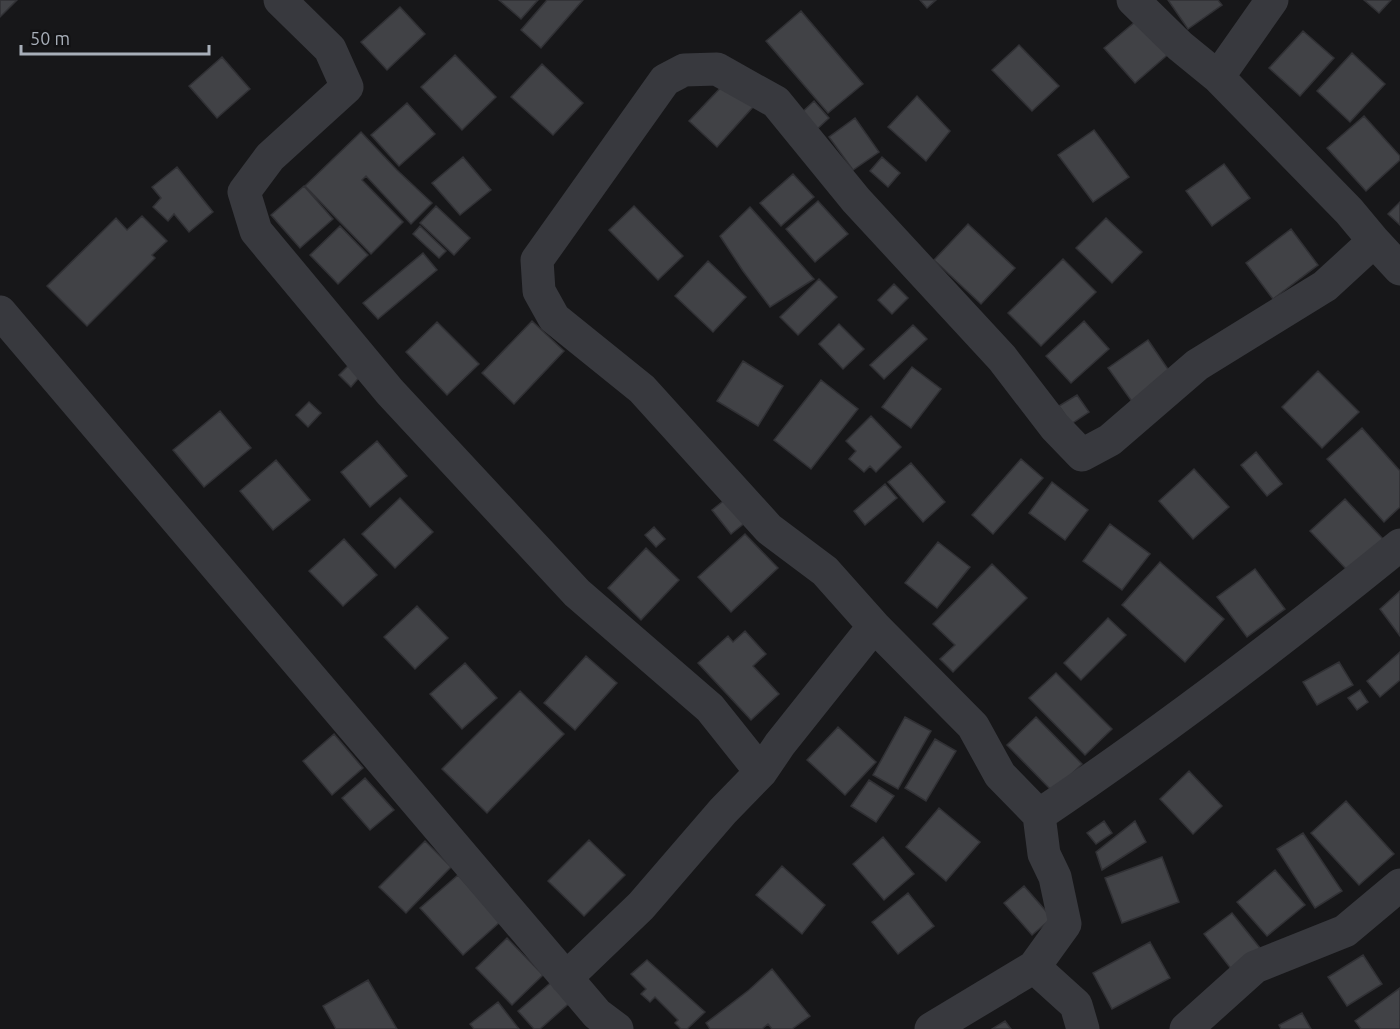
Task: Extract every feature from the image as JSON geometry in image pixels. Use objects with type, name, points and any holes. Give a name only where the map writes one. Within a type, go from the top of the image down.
[{"type":"street","points":[[280,0],[330,49],[347,87],[270,157],[244,192],[256,231],[390,392],[569,584],[710,708],[761,772]]},
{"type":"street","points":[[1133,0],[1180,46],[1218,77],[1349,211],[1400,269]]},
{"type":"street","points":[[1218,77],[1272,0]]},
{"type":"street","points":[[931,1029],[1034,967],[1065,924],[1055,877],[1044,854],[1039,815],[1000,775],[973,726],[874,626],[825,571],[769,529],[642,389],[554,318],[539,291],[537,260],[665,80],[684,70],[717,69],[776,102],[856,200],[1002,358],[1055,427],[1082,454],[1110,441],[1197,365],[1325,286],[1374,241]]},
{"type":"street","points":[[0,312],[566,978],[598,1024]]},
{"type":"street","points":[[1039,815],[1110,767],[1298,628],[1400,545]]},
{"type":"street","points":[[566,978],[641,906],[723,811],[761,772],[780,744],[874,626]]},
{"type":"street","points":[[1186,1029],[1255,967],[1346,932],[1400,885]]},
{"type":"street","points":[[1034,967],[1076,1005],[1083,1029]]},
{"type":"building","points":[[0,0],[17,0],[0,17]]},
{"type":"building","points":[[499,0],[538,0],[521,19]]},
{"type":"building","points":[[547,0],[583,0],[541,48],[521,30]]},
{"type":"building","points":[[920,0],[936,0],[927,8]]},
{"type":"building","points":[[1168,0],[1218,0],[1222,5],[1188,29]]},
{"type":"building","points":[[1364,0],[1391,0],[1379,13]]},
{"type":"building","points":[[400,7],[425,34],[387,70],[361,42]]},
{"type":"building","points":[[801,11],[863,84],[828,113],[766,41]]},
{"type":"building","points":[[1142,16],[1172,51],[1135,83],[1104,48]]},
{"type":"building","points":[[1303,31],[1334,58],[1300,96],[1269,68]]},
{"type":"building","points":[[1019,45],[1059,86],[1032,111],[992,70]]},
{"type":"building","points":[[1352,53],[1385,84],[1350,122],[1317,91]]},
{"type":"building","points":[[455,55],[496,97],[462,130],[421,87]]},
{"type":"building","points":[[222,57],[250,89],[217,118],[189,86]]},
{"type":"building","points":[[542,64],[583,103],[553,135],[511,97]]},
{"type":"building","points":[[726,82],[753,107],[717,147],[689,121]]},
{"type":"building","points":[[917,96],[950,131],[926,161],[888,127]]},
{"type":"building","points":[[814,101],[829,118],[814,132],[799,115]]},
{"type":"building","points":[[407,103],[435,134],[399,166],[371,135]]},
{"type":"building","points":[[1364,116],[1400,156],[1400,160],[1366,191],[1327,148]]},
{"type":"building","points":[[855,118],[879,152],[853,170],[829,137]]},
{"type":"building","points":[[1094,130],[1129,177],[1093,202],[1058,155]]},
{"type":"building","points":[[361,132],[432,203],[411,224],[366,176],[362,180],[403,222],[371,254],[305,186]]},
{"type":"building","points":[[463,157],[491,190],[460,215],[432,183]]},
{"type":"building","points":[[882,157],[900,173],[888,187],[870,171]]},
{"type":"building","points":[[1224,164],[1250,198],[1212,226],[1186,191]]},
{"type":"building","points":[[177,167],[213,212],[189,232],[174,214],[168,221],[153,207],[161,198],[152,187]]},
{"type":"building","points":[[793,174],[814,197],[781,226],[760,203]]},
{"type":"building","points":[[304,186],[333,219],[300,248],[271,215]]},
{"type":"building","points":[[818,201],[848,234],[815,262],[786,229]]},
{"type":"building","points":[[1400,202],[1400,225],[1388,214]]},
{"type":"building","points":[[436,206],[470,238],[454,255],[420,223]]},
{"type":"building","points":[[634,206],[683,256],[658,280],[609,230]]},
{"type":"building","points":[[750,207],[814,279],[770,307],[720,236]]},
{"type":"building","points":[[142,216],[167,241],[152,255],[155,258],[87,326],[47,286],[116,218],[127,230]]},
{"type":"building","points":[[1106,218],[1142,252],[1112,283],[1076,248]]},
{"type":"building","points":[[968,224],[1015,268],[981,304],[934,260]]},
{"type":"building","points":[[340,226],[368,255],[338,284],[310,255]]},
{"type":"building","points":[[420,226],[446,251],[439,258],[413,234]]},
{"type":"building","points":[[1291,229],[1318,265],[1273,299],[1246,263]]},
{"type":"building","points":[[423,253],[437,270],[378,319],[363,303]]},
{"type":"building","points":[[1063,259],[1096,292],[1041,346],[1008,313]]},
{"type":"building","points":[[708,261],[746,297],[713,332],[675,296]]},
{"type":"building","points":[[819,279],[837,297],[798,335],[780,317]]},
{"type":"building","points":[[894,284],[908,298],[892,314],[878,300]]},
{"type":"building","points":[[532,321],[564,351],[514,404],[482,373]]},
{"type":"building","points":[[1084,321],[1109,349],[1071,383],[1046,356]]},
{"type":"building","points":[[437,322],[479,364],[447,395],[406,352]]},
{"type":"building","points":[[839,324],[864,349],[843,369],[819,344]]},
{"type":"building","points":[[913,325],[927,339],[884,379],[870,365]]},
{"type":"building","points":[[1148,340],[1172,375],[1133,403],[1108,368]]},
{"type":"building","points":[[743,361],[783,386],[758,426],[717,401]]},
{"type":"building","points":[[351,363],[362,374],[351,387],[339,375]]},
{"type":"building","points":[[912,367],[941,389],[911,428],[882,407]]},
{"type":"building","points":[[1318,371],[1359,412],[1322,448],[1282,407]]},
{"type":"building","points":[[821,380],[858,409],[811,469],[774,440]]},
{"type":"building","points":[[1077,395],[1089,412],[1071,424],[1059,406]]},
{"type":"building","points":[[309,402],[321,413],[308,427],[296,415]]},
{"type":"building","points":[[220,411],[251,448],[204,487],[173,450]]},
{"type":"building","points":[[871,416],[901,447],[876,472],[870,466],[864,472],[849,459],[856,451],[846,441]]},
{"type":"building","points":[[1362,428],[1400,471],[1400,507],[1384,522],[1327,459]]},
{"type":"building","points":[[377,441],[407,476],[370,507],[341,472]]},
{"type":"building","points":[[1256,452],[1282,484],[1267,496],[1241,465]]},
{"type":"building","points":[[1021,459],[1043,478],[993,534],[972,515]]},
{"type":"building","points":[[276,460],[310,500],[273,530],[240,491]]},
{"type":"building","points":[[911,463],[945,502],[923,522],[888,482]]},
{"type":"building","points":[[1194,469],[1229,507],[1193,539],[1159,501]]},
{"type":"building","points":[[1052,482],[1088,510],[1065,540],[1029,513]]},
{"type":"building","points":[[885,484],[897,498],[865,525],[854,511]]},
{"type":"building","points":[[400,498],[433,532],[395,568],[362,534]]},
{"type":"building","points":[[727,498],[746,522],[731,534],[712,510]]},
{"type":"building","points":[[1345,499],[1383,539],[1348,571],[1310,531]]},
{"type":"building","points":[[1110,524],[1150,554],[1122,590],[1083,561]]},
{"type":"building","points":[[654,527],[665,539],[656,547],[645,535]]},
{"type":"building","points":[[745,534],[778,568],[731,612],[698,577]]},
{"type":"building","points":[[344,539],[377,575],[343,606],[309,571]]},
{"type":"building","points":[[938,542],[970,567],[937,608],[905,583]]},
{"type":"building","points":[[646,548],[679,580],[641,620],[608,588]]},
{"type":"building","points":[[1160,562],[1224,619],[1185,662],[1122,605]]},
{"type":"building","points":[[992,564],[1027,598],[953,672],[940,659],[955,645],[933,624]]},
{"type":"building","points":[[1255,569],[1285,609],[1247,637],[1217,597]]},
{"type":"building","points":[[1400,591],[1400,636],[1380,609]]},
{"type":"building","points":[[417,606],[448,638],[415,669],[384,637]]},
{"type":"building","points":[[1108,618],[1126,635],[1081,680],[1064,663]]},
{"type":"building","points":[[745,631],[766,654],[753,666],[779,694],[751,720],[698,663],[728,636],[733,642]]},
{"type":"building","points":[[1400,652],[1400,680],[1380,697],[1367,681]]},
{"type":"building","points":[[586,656],[617,683],[575,730],[544,703]]},
{"type":"building","points":[[1339,662],[1353,685],[1317,705],[1303,682]]},
{"type":"building","points":[[465,663],[497,698],[462,729],[430,694]]},
{"type":"building","points":[[1056,673],[1112,729],[1085,755],[1029,698]]},
{"type":"building","points":[[1360,690],[1368,702],[1357,710],[1348,698]]},
{"type":"building","points":[[520,691],[564,734],[487,813],[442,769]]},
{"type":"building","points":[[905,717],[931,731],[898,789],[873,775]]},
{"type":"building","points":[[1036,717],[1082,764],[1053,792],[1007,745]]},
{"type":"building","points":[[838,727],[876,762],[845,795],[807,760]]},
{"type":"building","points":[[334,734],[363,768],[332,795],[303,761]]},
{"type":"building","points":[[935,739],[956,751],[926,801],[905,788]]},
{"type":"building","points":[[1189,771],[1222,806],[1193,834],[1160,799]]},
{"type":"building","points":[[365,778],[394,810],[370,830],[342,798]]},
{"type":"building","points":[[869,780],[894,796],[876,822],[851,806]]},
{"type":"building","points":[[1346,801],[1394,854],[1359,885],[1311,833]]},
{"type":"building","points":[[939,808],[980,842],[946,881],[906,847]]},
{"type":"building","points":[[1104,821],[1112,833],[1096,844],[1087,833]]},
{"type":"building","points":[[1135,821],[1146,842],[1102,870],[1096,852]]},
{"type":"building","points":[[1303,833],[1342,891],[1315,908],[1277,849]]},
{"type":"building","points":[[883,837],[914,874],[884,900],[853,864]]},
{"type":"building","points":[[589,840],[625,875],[584,916],[548,881]]},
{"type":"building","points":[[425,841],[451,867],[406,913],[379,887]]},
{"type":"building","points":[[1162,857],[1179,902],[1122,923],[1105,878]]},
{"type":"building","points":[[782,866],[825,905],[802,934],[756,895]]},
{"type":"building","points":[[1275,870],[1305,905],[1267,936],[1237,902]]},
{"type":"building","points":[[458,875],[500,922],[463,955],[420,908]]},
{"type":"building","points":[[1024,886],[1052,918],[1032,935],[1004,903]]},
{"type":"building","points":[[908,893],[934,926],[898,954],[872,922]]},
{"type":"building","points":[[1232,913],[1260,948],[1232,970],[1204,934]]},
{"type":"building","points":[[507,938],[543,975],[512,1005],[476,968]]},
{"type":"building","points":[[1150,942],[1170,978],[1112,1009],[1093,973]]},
{"type":"building","points":[[1363,955],[1382,984],[1347,1006],[1328,977]]},
{"type":"building","points":[[647,960],[705,1012],[687,1029],[681,1029],[675,1023],[678,1020],[655,997],[650,1002],[641,994],[646,989],[631,974]]},
{"type":"building","points":[[772,969],[810,1016],[792,1029],[772,1029],[768,1024],[762,1029],[710,1029],[706,1023]]},
{"type":"building","points":[[555,979],[574,999],[540,1029],[534,1029],[518,1011]]},
{"type":"building","points":[[368,980],[397,1029],[336,1029],[323,1006]]},
{"type":"building","points":[[1400,988],[1400,1029],[1361,1029],[1355,1021]]},
{"type":"building","points":[[498,1002],[519,1029],[474,1029],[470,1024]]},
{"type":"building","points":[[1302,1013],[1311,1029],[1281,1029],[1279,1025]]},
{"type":"building","points":[[1005,1021],[1011,1029],[992,1029]]}]
